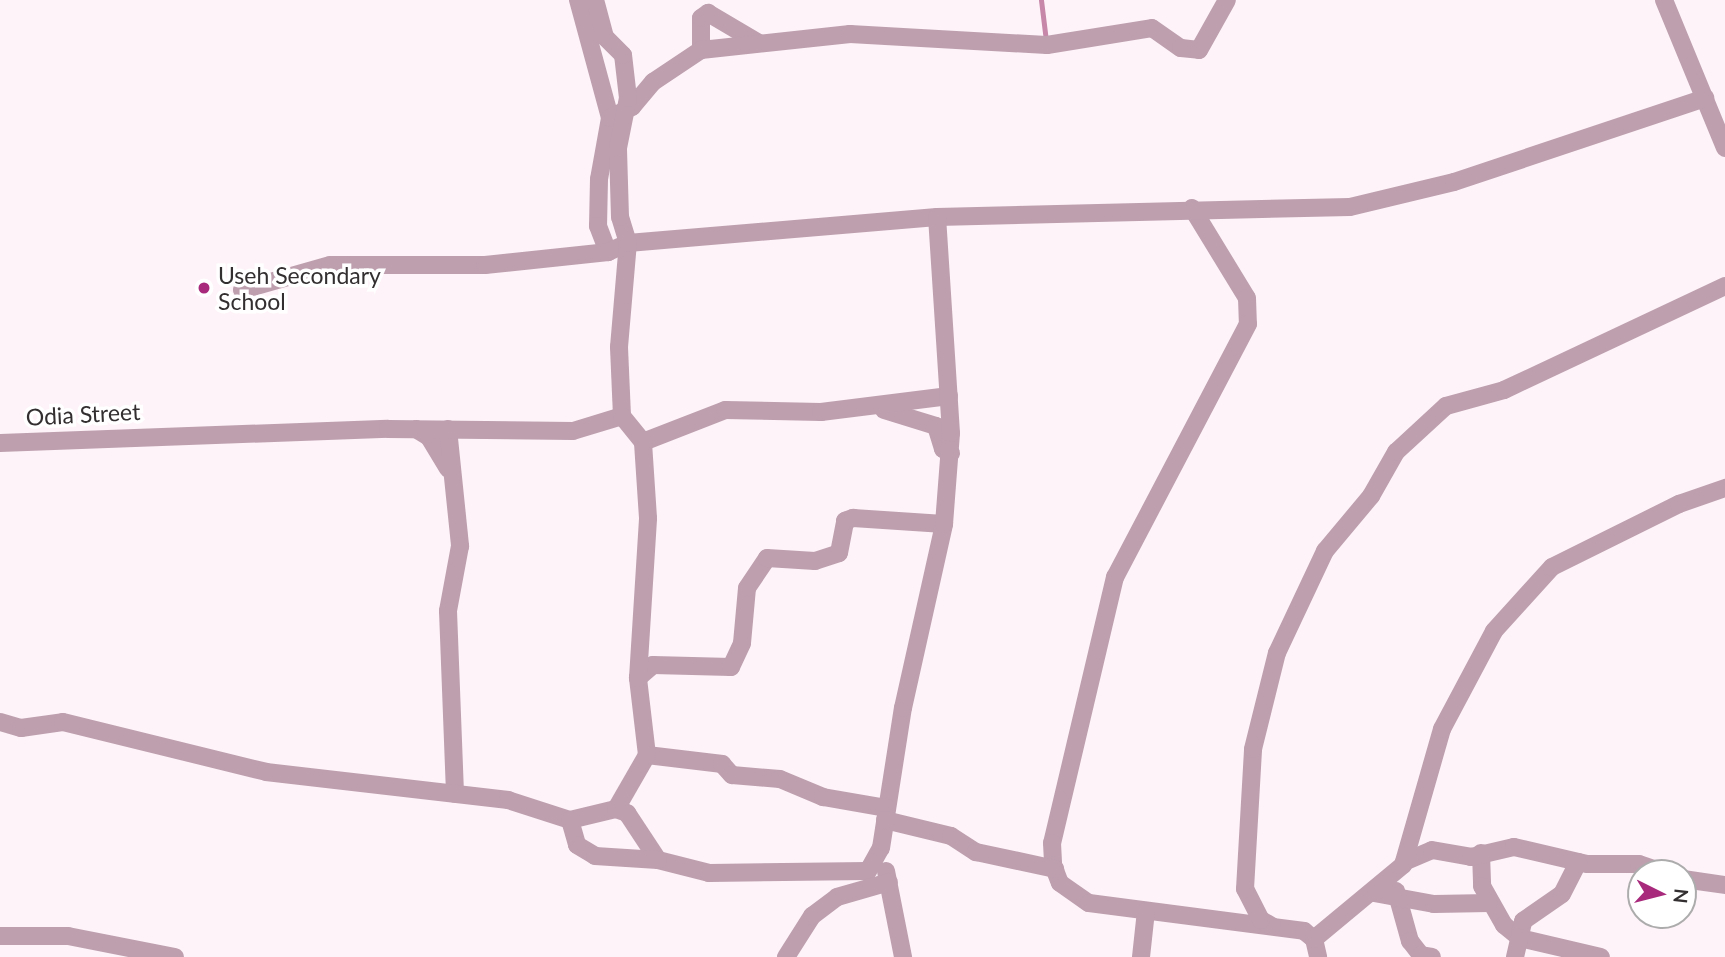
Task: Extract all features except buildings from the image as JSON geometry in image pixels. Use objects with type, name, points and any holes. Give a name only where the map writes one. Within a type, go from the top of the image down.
[{"type":"street","points":[[578,0],[610,118],[599,179],[598,226],[608,252]]},
{"type":"street","points":[[595,0],[605,37],[622,55],[628,109],[618,148],[620,217],[628,243],[619,347],[622,416],[643,442],[648,519],[638,678],[647,755],[616,809]]},
{"type":"street","points":[[610,118],[628,109],[653,82],[701,50],[850,34],[1046,45],[1152,27],[1181,48],[1199,50],[1227,0]]},
{"type":"street","points":[[1664,0],[1725,148]]},
{"type":"street","points":[[701,50],[701,18],[708,13],[759,43]]},
{"type":"street","points":[[242,290],[330,265],[485,265],[608,252],[628,243],[782,234],[937,217],[1192,208],[1350,207],[1454,181],[1705,98]]},
{"type":"street","points":[[1192,208],[1247,298],[1248,324],[1115,577],[1052,843],[1055,869],[1060,883],[1089,903],[1304,931],[1314,939],[1318,957]]},
{"type":"street","points":[[570,820],[577,845],[595,856],[658,860],[709,873],[868,871],[881,848],[903,708],[944,524],[951,453],[937,217]]},
{"type":"street","points":[[1272,926],[1261,920],[1245,889],[1253,749],[1277,653],[1325,551],[1371,496],[1396,453],[1446,406],[1504,390],[1725,286]]},
{"type":"street","points":[[643,442],[725,410],[797,413],[949,396]]},
{"type":"street","points":[[869,405],[926,420],[951,453]]},
{"type":"street","name":"Odia Street","points":[[0,443],[168,434],[416,429],[573,431],[622,416]]},
{"type":"street","points":[[416,429],[429,437],[454,482]]},
{"type":"street","points":[[448,429],[460,546],[449,611],[455,794]]},
{"type":"street","points":[[1314,939],[1393,877],[1404,862],[1442,729],[1494,631],[1552,567],[1679,504],[1725,488]]},
{"type":"street","points":[[638,678],[653,665],[730,667],[742,643],[747,588],[767,558],[815,561],[839,553],[845,521],[853,518],[944,524]]},
{"type":"street","points":[[0,723],[21,728],[63,722],[266,772],[508,800],[570,820],[616,809],[627,813],[658,860]]},
{"type":"street","points":[[647,755],[722,764],[732,775],[780,779],[823,797],[951,836],[976,852],[1055,869]]},
{"type":"street","points":[[1404,862],[1432,850],[1454,856],[1514,847],[1578,862],[1627,864]]},
{"type":"street","points":[[881,848],[903,957]]},
{"type":"street","points":[[1481,853],[1478,870],[1489,903],[1518,936],[1601,957]]},
{"type":"street","points":[[1515,957],[1518,936],[1530,911],[1562,894],[1578,862]]},
{"type":"street","points":[[1393,877],[1410,941],[1420,955],[1432,957]]},
{"type":"street","points":[[1697,881],[1725,885]]},
{"type":"street","points":[[786,957],[812,916],[837,897],[889,882]]},
{"type":"street","points":[[1374,892],[1398,900],[1489,903]]},
{"type":"street","points":[[1141,957],[1146,911]]},
{"type":"street","points":[[0,936],[68,936],[113,951],[176,957]]},
{"type":"waterway","points":[[1041,0],[1046,41]]},
{"type":"place","name":"Useh Secondary School","points":[[204,288]]}]
